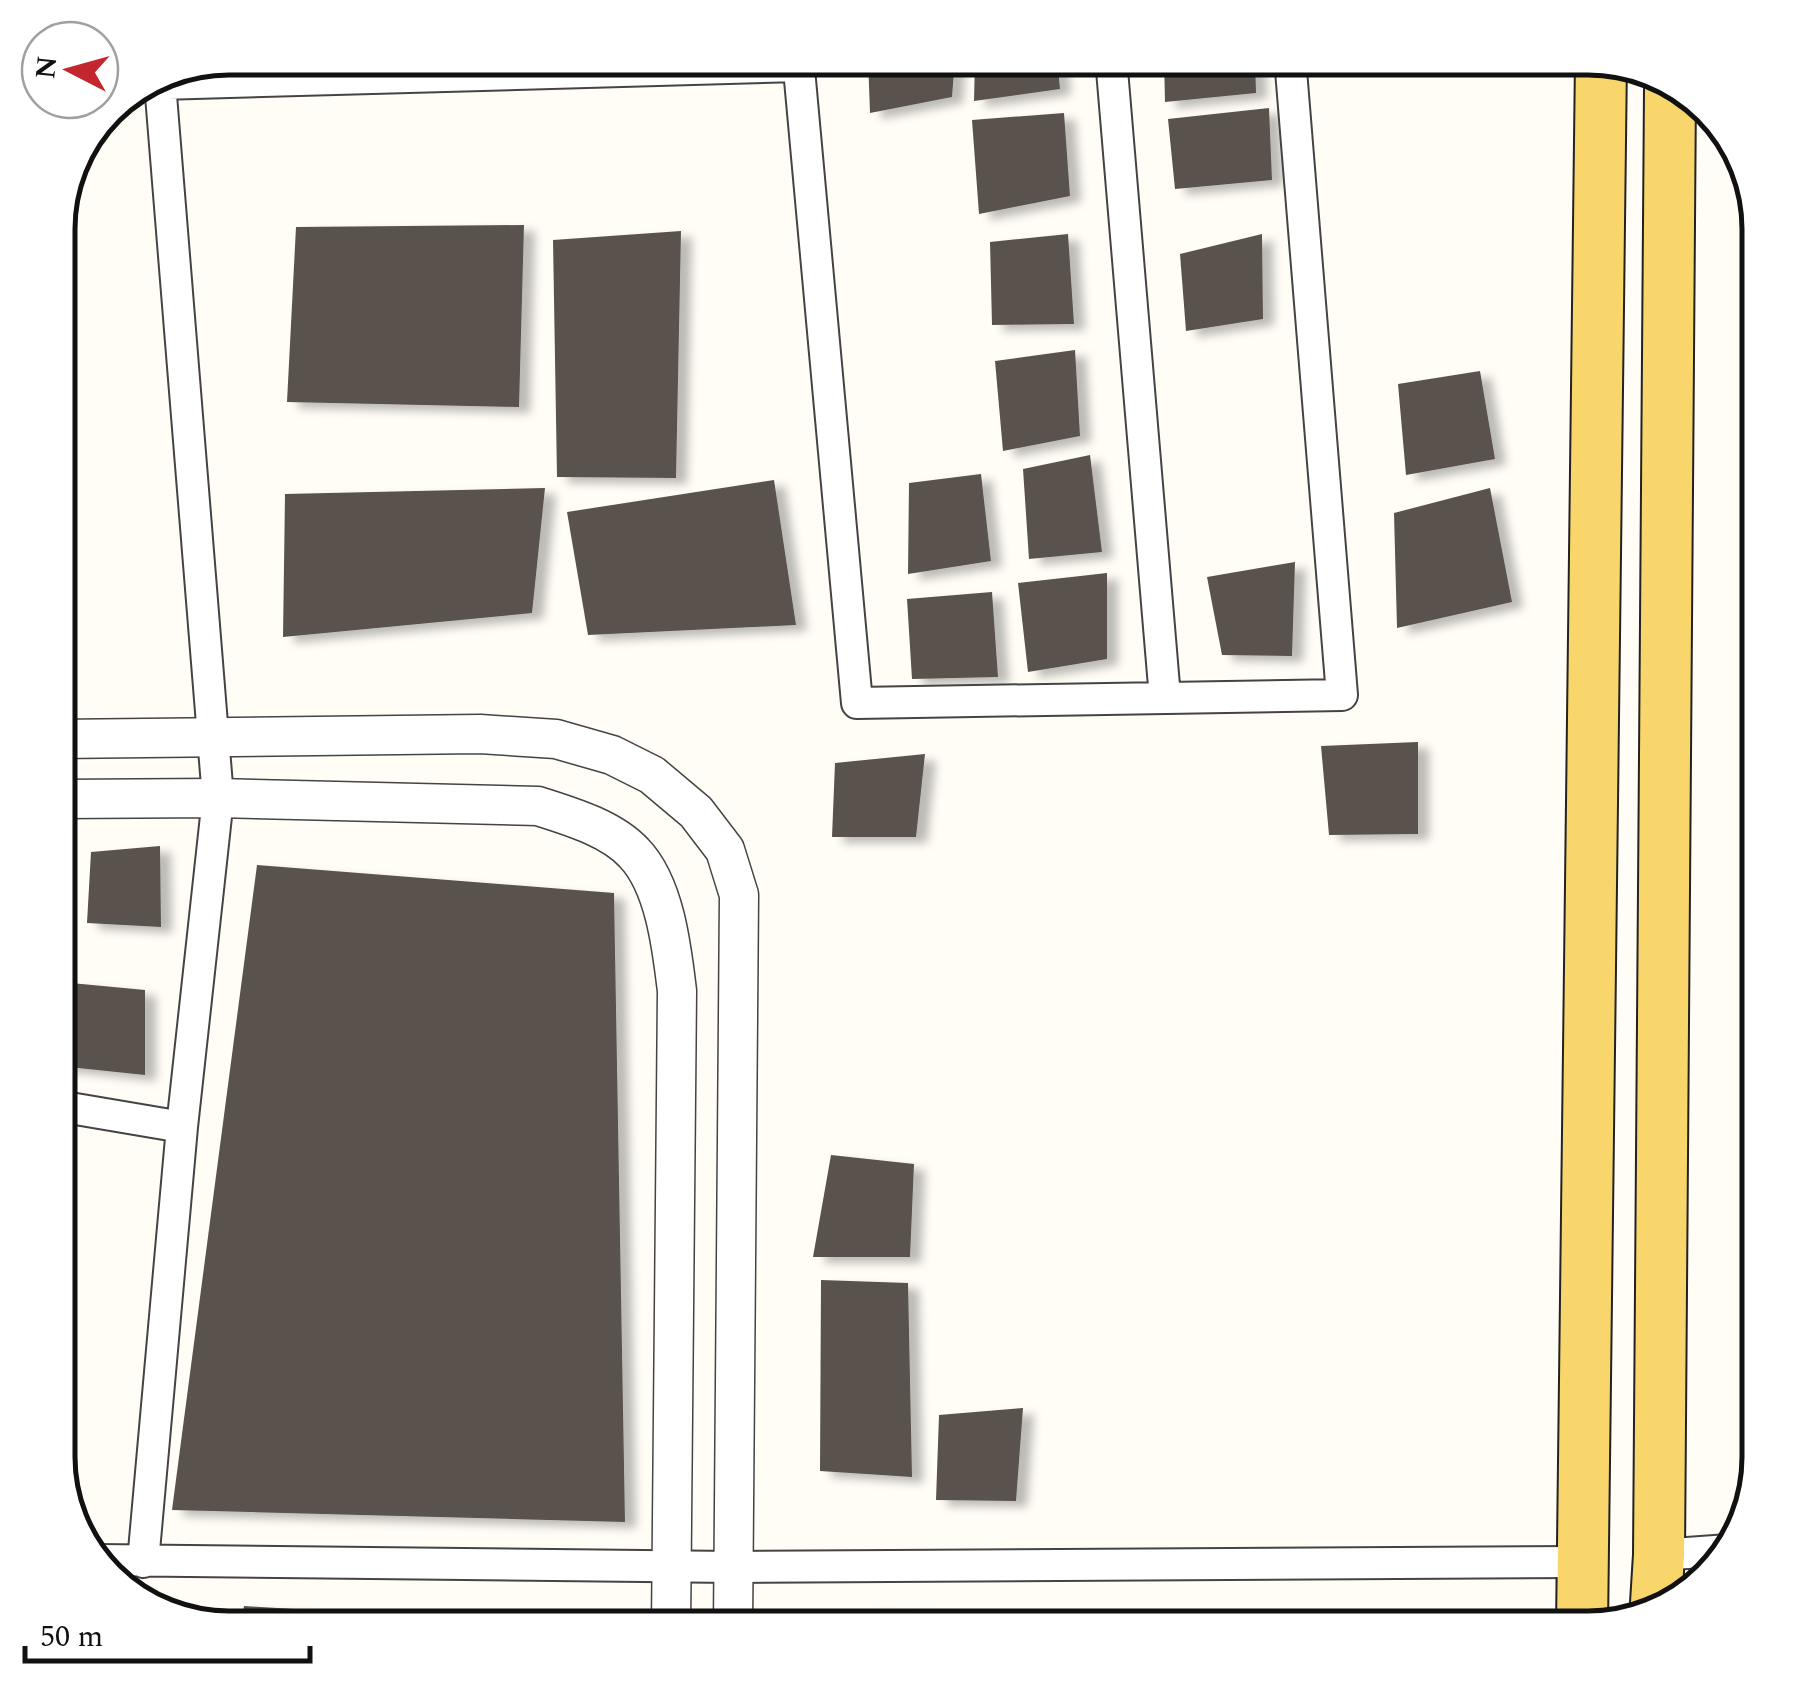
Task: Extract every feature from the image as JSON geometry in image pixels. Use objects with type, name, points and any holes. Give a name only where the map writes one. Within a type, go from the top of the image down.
[{"type":"main road","points":[[1583,1611],[1601,76]]},
{"type":"main road","points":[[1658,1579],[1670,99]]},
{"type":"street","points":[[182,83],[421,75]]},
{"type":"street","points":[[799,75],[857,703],[1342,695],[1291,75]]},
{"type":"street","points":[[1111,75],[1165,698]]},
{"type":"street","points":[[143,1562],[182,1127],[218,798],[161,92]]},
{"type":"street","points":[[75,740],[480,734],[556,740],[612,754],[652,775],[696,812],[725,850],[739,894],[733,1611]]},
{"type":"street","points":[[75,799],[218,798],[538,806],[588,822],[634,853],[658,894],[671,941],[677,991],[671,1611]]},
{"type":"street","points":[[75,1109],[182,1127]]},
{"type":"street","points":[[116,1561],[672,1566],[1584,1562]]},
{"type":"street","points":[[1658,1579],[1701,1562]]},
{"type":"building","points":[[869,75],[954,75],[952,97],[870,113]]},
{"type":"building","points":[[975,75],[1059,75],[1060,89],[974,101]]},
{"type":"building","points":[[1164,75],[1255,75],[1256,93],[1165,102]]},
{"type":"building","points":[[1269,108],[1272,180],[1175,189],[1168,119]]},
{"type":"building","points":[[1064,113],[1070,196],[979,214],[972,120]]},
{"type":"building","points":[[524,225],[519,407],[287,402],[296,227]]},
{"type":"building","points":[[681,231],[676,478],[557,477],[553,240]]},
{"type":"building","points":[[1068,234],[1074,324],[992,325],[990,242]]},
{"type":"building","points":[[1262,234],[1263,319],[1186,331],[1180,254]]},
{"type":"building","points":[[1075,350],[1080,436],[1003,451],[995,361]]},
{"type":"building","points":[[1480,371],[1495,459],[1406,475],[1398,384]]},
{"type":"building","points":[[1090,455],[1102,552],[1029,559],[1023,469]]},
{"type":"building","points":[[981,474],[991,561],[908,574],[909,483]]},
{"type":"building","points":[[774,480],[796,625],[588,635],[567,512]]},
{"type":"building","points":[[545,488],[532,613],[283,637],[285,494]]},
{"type":"building","points":[[1490,488],[1512,602],[1397,628],[1394,513]]},
{"type":"building","points":[[1295,562],[1292,656],[1222,655],[1207,577]]},
{"type":"building","points":[[1107,573],[1107,659],[1028,672],[1018,583]]},
{"type":"building","points":[[992,592],[998,677],[912,679],[907,599]]},
{"type":"building","points":[[1418,742],[1418,834],[1329,835],[1321,746]]},
{"type":"building","points":[[925,754],[916,837],[832,837],[835,763]]},
{"type":"building","points":[[160,846],[161,927],[87,923],[91,852]]},
{"type":"building","points":[[257,865],[614,893],[625,1522],[172,1510]]},
{"type":"building","points":[[75,983],[145,990],[145,1075],[75,1068]]},
{"type":"building","points":[[831,1155],[914,1164],[910,1257],[813,1257]]},
{"type":"building","points":[[821,1280],[908,1283],[912,1477],[820,1471]]},
{"type":"building","points":[[1023,1408],[1016,1501],[936,1500],[939,1415]]},
{"type":"building","points":[[244,1606],[311,1610],[311,1611],[243,1611]]},
{"type":"building","points":[[864,1609],[950,1611],[864,1611]]}]
